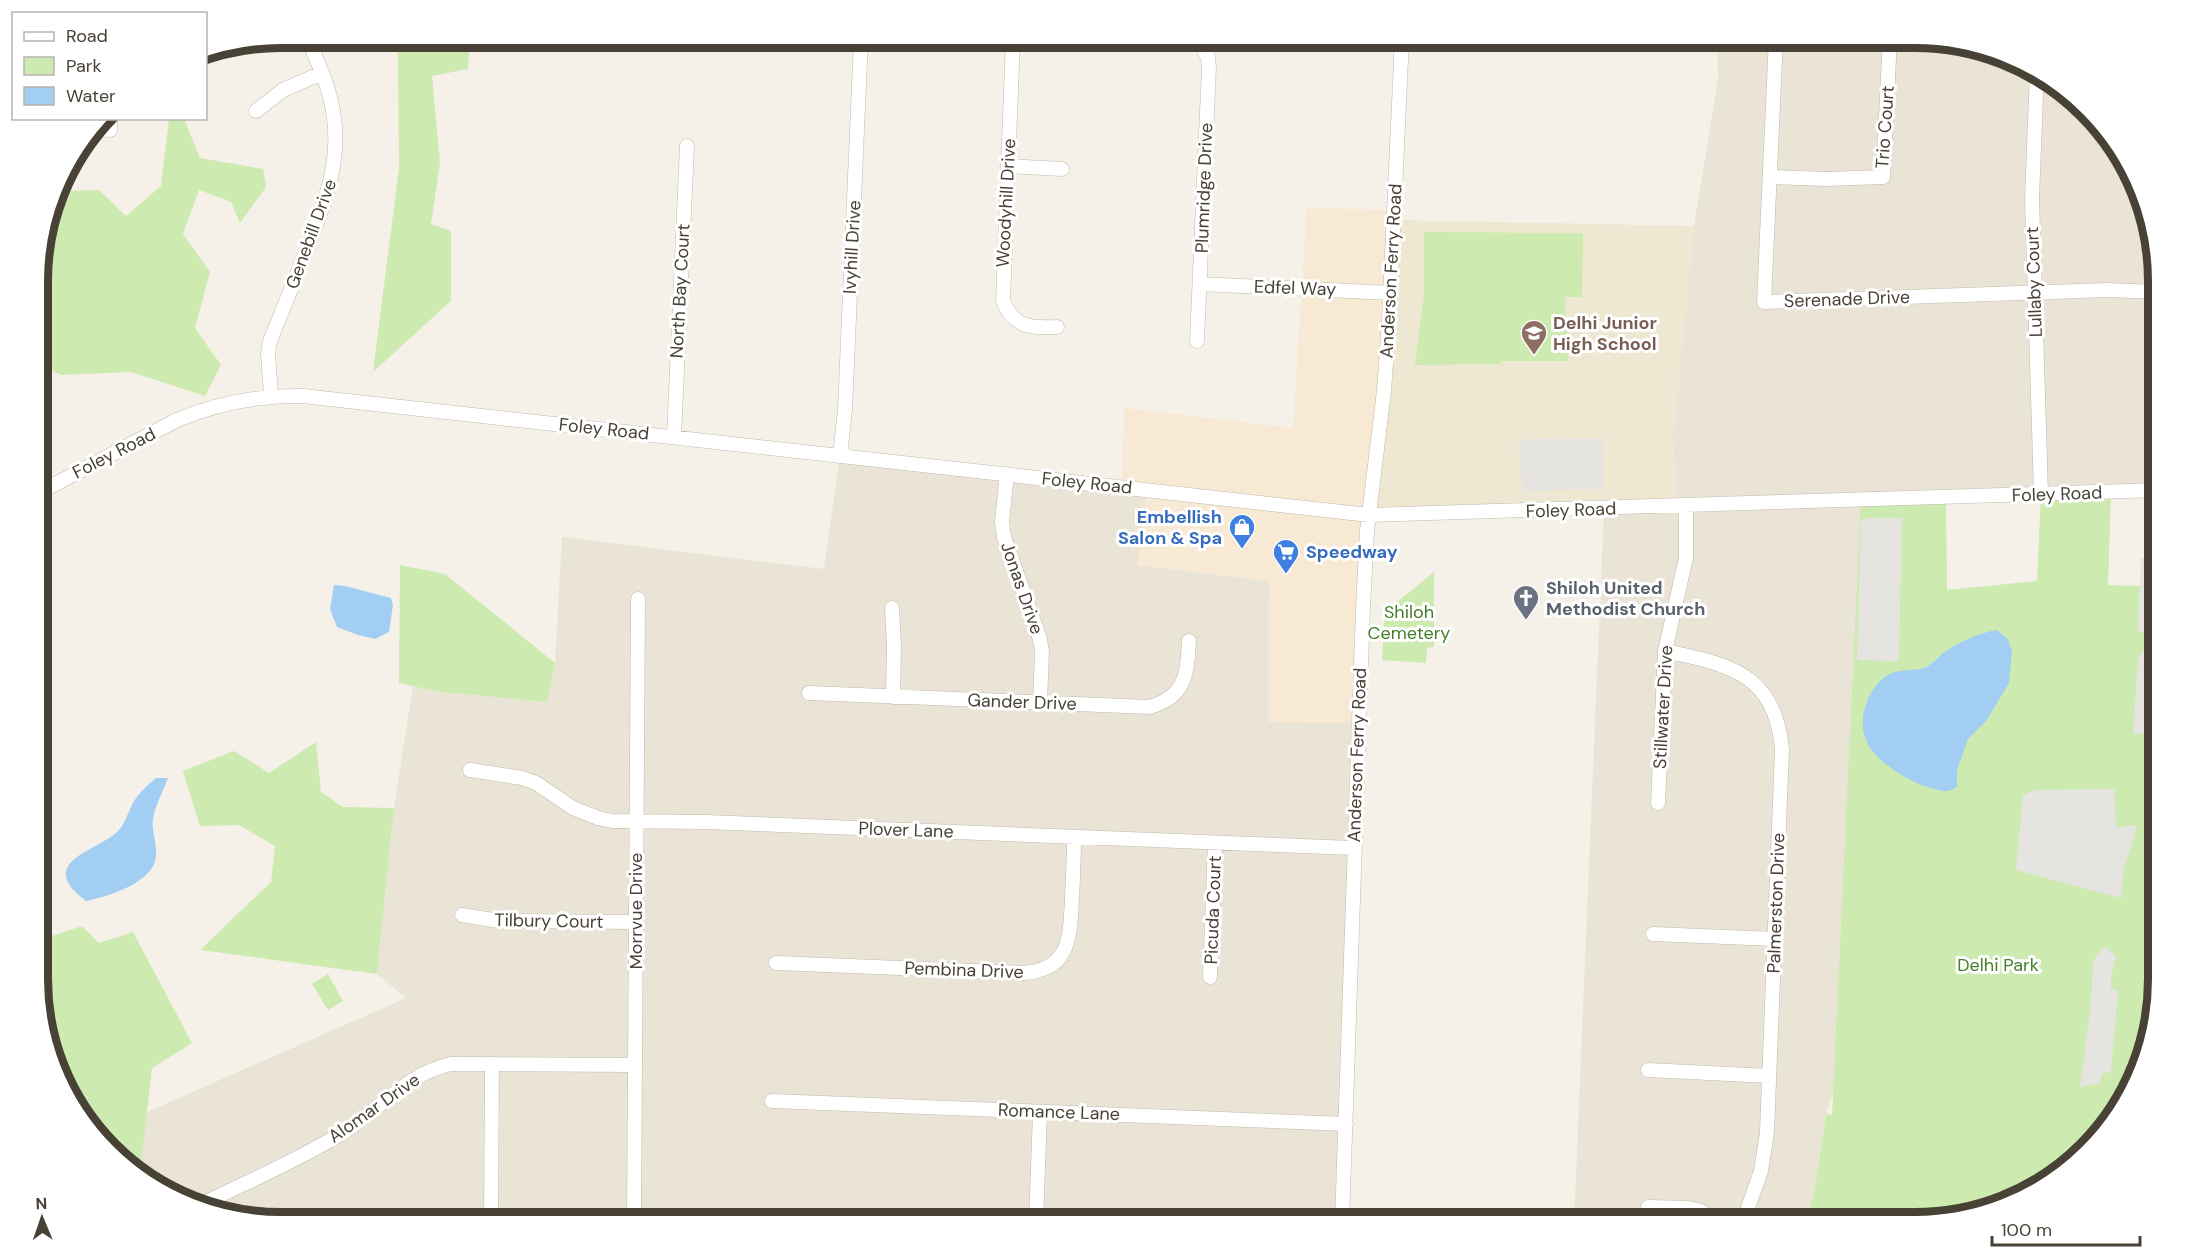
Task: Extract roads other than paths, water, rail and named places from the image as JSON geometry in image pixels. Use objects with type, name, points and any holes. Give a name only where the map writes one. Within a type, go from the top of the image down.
[{"type":"street","name":"Genebill Drive","points":[[271,396],[268,353],[270,341],[326,200],[335,164],[334,118],[322,73],[311,48]]},
{"type":"street","name":"Ivyhill Drive","points":[[840,456],[845,409],[861,48]]},
{"type":"street","name":"Woodyhill Drive","points":[[1013,48],[1003,302],[1009,314],[1024,325],[1036,328],[1057,327]]},
{"type":"street","name":"Plumridge Drive","points":[[1197,341],[1209,67],[1203,48]]},
{"type":"street","name":"Anderson Ferry Road","points":[[1342,1212],[1361,640],[1369,515],[1384,391],[1391,292],[1402,48]]},
{"type":"street","name":"Serenade Drive","points":[[1776,48],[1764,302],[2034,292],[2148,292]]},
{"type":"street","name":"Trio Court","points":[[1770,177],[1826,179],[1883,177],[1889,48]]},
{"type":"street","points":[[256,111],[283,90],[322,73]]},
{"type":"street","name":"Lullaby Court","points":[[2037,82],[2032,199],[2041,494]]},
{"type":"street","name":"North Bay Court","points":[[674,437],[687,146]]},
{"type":"street","points":[[1008,166],[1062,169]]},
{"type":"street","name":"Edfel Way","points":[[1200,284],[1391,292]]},
{"type":"street","name":"Foley Road","points":[[48,488],[198,411],[230,402],[271,396],[303,396],[1369,515],[2148,490]]},
{"type":"street","name":"Jonas Drive","points":[[1006,474],[1002,522],[1004,537],[1040,639],[1042,652],[1040,703]]},
{"type":"street","name":"Stillwater Drive","points":[[1658,803],[1665,651],[1686,558],[1686,506]]},
{"type":"street","name":"Morrvue Drive","points":[[634,1212],[638,599]]},
{"type":"street","points":[[892,608],[893,697]]},
{"type":"street","name":"Gander Drive","points":[[809,693],[1141,707],[1158,704],[1173,695],[1184,680],[1189,641]]},
{"type":"street","name":"Palmerston Drive","points":[[1665,651],[1711,661],[1735,670],[1752,682],[1766,697],[1778,722],[1782,749],[1767,1132],[1761,1171],[1747,1212]]},
{"type":"street","name":"Plover Lane","points":[[470,770],[522,778],[536,783],[573,808],[598,818],[1353,848]]},
{"type":"street","name":"Pembina Drive","points":[[776,963],[1023,973],[1042,970],[1058,960],[1064,952],[1070,934],[1074,837]]},
{"type":"street","name":"Picuda Court","points":[[1210,977],[1215,843]]},
{"type":"street","name":"Tilbury Court","points":[[462,915],[499,921],[636,922]]},
{"type":"street","points":[[1653,934],[1775,939]]},
{"type":"street","name":"Alomar Drive","points":[[209,1201],[339,1136],[423,1072],[451,1064],[635,1065]]},
{"type":"street","points":[[491,1212],[492,1064]]},
{"type":"street","points":[[1648,1070],[1769,1076]]},
{"type":"street","name":"Romance Lane","points":[[772,1101],[1346,1124]]},
{"type":"street","points":[[1036,1212],[1040,1112]]},
{"type":"street","points":[[1648,1207],[1688,1208],[1702,1212]]},
{"type":"water","points":[[334,585],[391,598],[393,605],[389,632],[375,639],[337,627],[330,609]]},
{"type":"water","points":[[1997,630],[2008,639],[2012,652],[2009,683],[1986,721],[1968,739],[1957,770],[1957,787],[1946,791],[1923,786],[1888,766],[1871,749],[1863,731],[1864,712],[1871,692],[1877,684],[1892,673],[1924,668],[1958,644],[1977,635]]},
{"type":"water","points":[[156,778],[168,778],[153,818],[156,850],[154,865],[148,873],[129,887],[86,901],[71,887],[66,876],[68,867],[75,858],[118,831],[136,798]]},
{"type":"place","name":"Delhi Junior High School","points":[[1534,356]]},
{"type":"place","name":"Embellish Salon & Spa","points":[[1242,550]]},
{"type":"place","name":"Speedway","points":[[1286,575]]},
{"type":"place","name":"Shiloh United Methodist Church","points":[[1526,621]]},
{"type":"park label","name":"Shiloh Cemetery","points":[[1409,622]]},
{"type":"park label","name":"Delhi Park","points":[[1998,965]]}]
